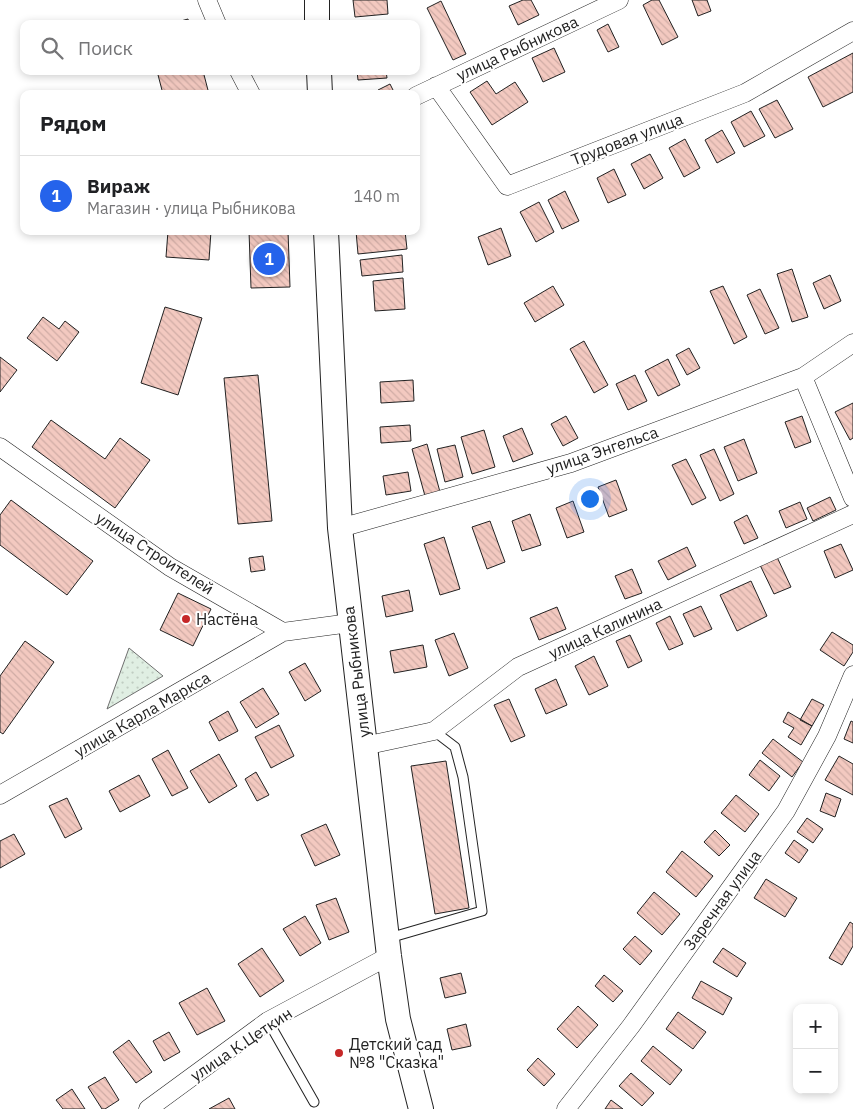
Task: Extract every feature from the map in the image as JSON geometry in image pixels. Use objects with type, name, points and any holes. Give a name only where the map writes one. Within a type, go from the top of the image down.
[{"type":"street","points":[[207,0],[214,20]]},
{"type":"street","points":[[316,0],[317,20]]},
{"type":"street","name":"улица Рыбникова","points":[[420,94],[619,0]]},
{"type":"street","name":"Трудовая улица","points":[[436,86],[507,186],[745,93],[853,31]]},
{"type":"street","points":[[241,75],[249,90]]},
{"type":"street","points":[[319,75],[320,90]]},
{"type":"street","name":"улица Рыбникова","points":[[326,235],[340,528],[350,623],[398,1019],[421,1109]]},
{"type":"street","name":"улица Энгельса","points":[[340,528],[571,463],[803,377],[853,343]]},
{"type":"street","points":[[803,377],[853,498]]},
{"type":"street","name":"улица Строителей","points":[[0,447],[170,567],[283,632]]},
{"type":"street","name":"улица Калинина","points":[[364,746],[434,731],[518,667],[853,514]]},
{"type":"street","points":[[283,632],[350,623]]},
{"type":"street","name":"улица Карла Маркса","points":[[0,795],[283,632]]},
{"type":"street","name":"Заречная улица","points":[[566,1109],[631,1026],[786,810],[827,736],[853,675]]},
{"type":"street","name":"улица К.Цеткин","points":[[148,1109],[268,1022],[388,947]]},
{"type":"lane","points":[[388,947],[482,910],[463,777],[455,747],[434,731]]},
{"type":"lane","points":[[268,1022],[314,1102]]},
{"type":"green space","points":[[129,648],[163,676],[107,709]]},
{"type":"building","points":[[353,0],[387,0],[388,14],[355,17]]},
{"type":"building","points":[[523,0],[531,0],[539,15],[518,25],[509,6]]},
{"type":"building","points":[[652,0],[659,0],[678,37],[662,45],[643,5]]},
{"type":"building","points":[[692,0],[707,0],[711,11],[698,16]]},
{"type":"building","points":[[441,1],[466,54],[453,60],[427,8]]},
{"type":"building","points":[[608,24],[619,47],[608,52],[597,30]]},
{"type":"building","points":[[554,48],[565,72],[543,82],[532,58]]},
{"type":"building","points":[[853,53],[853,92],[823,107],[808,77]]},
{"type":"building","points":[[158,75],[204,75],[208,90],[162,90]]},
{"type":"building","points":[[357,75],[387,75],[387,78],[358,80]]},
{"type":"building","points":[[487,81],[496,94],[515,82],[528,102],[492,125],[470,92]]},
{"type":"building","points":[[390,84],[393,90],[378,90]]},
{"type":"building","points":[[777,100],[793,129],[775,138],[759,109]]},
{"type":"building","points":[[751,111],[765,136],[744,147],[731,122]]},
{"type":"building","points":[[722,130],[735,153],[717,163],[705,140]]},
{"type":"building","points":[[685,139],[700,168],[684,177],[669,148]]},
{"type":"building","points":[[650,154],[663,178],[644,189],[631,164]]},
{"type":"building","points":[[614,169],[626,195],[608,203],[597,178]]},
{"type":"building","points":[[565,191],[579,221],[562,229],[548,200]]},
{"type":"building","points":[[539,202],[554,232],[536,242],[520,212]]},
{"type":"building","points":[[501,228],[511,256],[488,265],[478,237]]},
{"type":"building","points":[[168,235],[211,235],[209,260],[166,257]]},
{"type":"building","points":[[249,235],[288,235],[290,287],[251,288]]},
{"type":"building","points":[[356,235],[405,235],[407,249],[358,254]]},
{"type":"building","points":[[402,255],[403,272],[362,276],[360,260]]},
{"type":"building","points":[[792,269],[808,317],[792,322],[777,274]]},
{"type":"building","points":[[830,275],[841,301],[824,309],[813,283]]},
{"type":"building","points":[[403,278],[405,309],[375,311],[373,281]]},
{"type":"building","points":[[553,286],[564,305],[535,322],[524,303]]},
{"type":"building","points":[[723,286],[747,337],[734,344],[710,291]]},
{"type":"building","points":[[760,289],[779,328],[765,334],[747,295]]},
{"type":"building","points":[[165,307],[202,318],[178,395],[141,383]]},
{"type":"building","points":[[43,317],[59,329],[65,321],[79,332],[57,361],[27,338]]},
{"type":"building","points":[[584,341],[608,385],[594,393],[570,349]]},
{"type":"building","points":[[689,348],[700,368],[687,375],[676,355]]},
{"type":"building","points":[[0,357],[17,370],[0,392]]},
{"type":"building","points":[[668,359],[680,385],[658,396],[645,371]]},
{"type":"building","points":[[258,375],[272,521],[238,524],[224,378]]},
{"type":"building","points":[[635,375],[647,401],[628,410],[616,384]]},
{"type":"building","points":[[413,380],[414,401],[381,403],[380,382]]},
{"type":"building","points":[[853,403],[853,438],[850,440],[835,412]]},
{"type":"building","points":[[566,416],[578,438],[563,446],[551,424]]},
{"type":"building","points":[[802,416],[811,442],[795,448],[785,422]]},
{"type":"building","points":[[51,420],[105,459],[120,438],[150,460],[115,508],[32,447]]},
{"type":"building","points":[[410,425],[411,441],[381,443],[380,427]]},
{"type":"building","points":[[522,428],[533,454],[513,462],[503,436]]},
{"type":"building","points":[[484,430],[495,467],[472,474],[461,437]]},
{"type":"building","points":[[744,439],[757,473],[738,481],[724,447]]},
{"type":"building","points":[[427,444],[440,492],[425,496],[412,449]]},
{"type":"building","points":[[455,445],[463,477],[445,482],[437,449]]},
{"type":"building","points":[[714,449],[734,494],[720,501],[700,455]]},
{"type":"building","points":[[686,459],[706,498],[692,505],[672,465]]},
{"type":"building","points":[[408,472],[411,491],[386,495],[383,476]]},
{"type":"building","points":[[616,480],[627,510],[609,517],[598,487]]},
{"type":"building","points":[[830,497],[836,510],[813,521],[807,508]]},
{"type":"building","points":[[11,500],[93,561],[67,595],[0,545],[0,515]]},
{"type":"building","points":[[573,501],[584,532],[567,538],[556,508]]},
{"type":"building","points":[[800,502],[807,519],[786,528],[779,511]]},
{"type":"building","points":[[530,514],[541,545],[522,551],[512,521]]},
{"type":"building","points":[[747,515],[758,538],[744,544],[734,522]]},
{"type":"building","points":[[490,521],[505,562],[487,569],[472,527]]},
{"type":"building","points":[[444,537],[460,589],[440,595],[424,544]]},
{"type":"building","points":[[841,544],[853,570],[835,578],[824,551]]},
{"type":"building","points":[[687,547],[696,566],[668,580],[658,561]]},
{"type":"building","points":[[263,556],[265,570],[251,572],[249,558]]},
{"type":"building","points":[[777,557],[791,587],[774,594],[760,565]]},
{"type":"building","points":[[632,569],[642,593],[625,599],[615,576]]},
{"type":"building","points":[[751,581],[767,616],[737,631],[720,595]]},
{"type":"building","points":[[409,590],[413,611],[386,617],[382,596]]},
{"type":"building","name":"Настёна","points":[[178,593],[211,609],[193,646],[160,630]]},
{"type":"building","points":[[701,606],[712,629],[694,637],[683,614]]},
{"type":"building","points":[[557,607],[566,629],[539,640],[530,618]]},
{"type":"building","points":[[670,616],[683,644],[669,650],[656,623]]},
{"type":"building","points":[[832,632],[853,645],[853,652],[844,666],[820,650]]},
{"type":"building","points":[[454,633],[468,668],[449,676],[435,640]]},
{"type":"building","points":[[630,635],[642,661],[628,668],[616,641]]},
{"type":"building","points":[[25,641],[54,662],[3,734],[0,732],[0,676]]},
{"type":"building","points":[[423,645],[427,667],[394,673],[390,651]]},
{"type":"building","points":[[594,656],[608,686],[589,695],[575,666]]},
{"type":"building","points":[[305,663],[321,691],[305,701],[289,672]]},
{"type":"building","points":[[556,679],[567,705],[546,714],[535,689]]},
{"type":"building","points":[[263,688],[279,714],[256,728],[240,702]]},
{"type":"building","points":[[509,699],[525,736],[511,742],[494,705]]},
{"type":"building","points":[[812,699],[824,705],[812,726],[800,720]]},
{"type":"building","points":[[228,711],[238,731],[219,741],[209,722]]},
{"type":"building","points":[[788,712],[812,726],[801,745],[788,737],[794,728],[783,722]]},
{"type":"building","points":[[851,721],[853,722],[853,743],[844,739]]},
{"type":"building","points":[[279,725],[294,756],[271,768],[255,737]]},
{"type":"building","points":[[773,739],[803,762],[792,777],[762,753]]},
{"type":"building","points":[[168,750],[188,788],[172,796],[152,759]]},
{"type":"building","points":[[219,754],[237,786],[209,803],[190,771]]},
{"type":"building","points":[[839,756],[853,764],[853,795],[825,780]]},
{"type":"building","points":[[760,760],[780,776],[769,791],[749,775]]},
{"type":"building","points":[[446,761],[469,908],[435,914],[411,766]]},
{"type":"building","points":[[256,772],[269,795],[257,801],[245,779]]},
{"type":"building","points":[[139,775],[150,796],[120,812],[109,791]]},
{"type":"building","points":[[826,793],[841,799],[835,817],[820,811]]},
{"type":"building","points":[[736,795],[759,814],[745,832],[721,813]]},
{"type":"building","points":[[67,798],[82,829],[65,838],[49,806]]},
{"type":"building","points":[[807,818],[823,829],[813,843],[797,832]]},
{"type":"building","points":[[326,824],[340,855],[315,866],[301,835]]},
{"type":"building","points":[[715,830],[730,845],[719,856],[704,842]]},
{"type":"building","points":[[14,834],[25,854],[0,868],[0,841]]},
{"type":"building","points":[[794,840],[808,850],[799,863],[785,853]]},
{"type":"building","points":[[682,851],[713,876],[696,897],[666,872]]},
{"type":"building","points":[[766,879],[797,898],[785,917],[754,898]]},
{"type":"building","points":[[654,892],[680,914],[662,935],[637,913]]},
{"type":"building","points":[[336,898],[349,932],[329,940],[316,905]]},
{"type":"building","points":[[305,916],[321,943],[300,956],[283,929]]},
{"type":"building","points":[[850,922],[853,924],[853,946],[842,965],[829,958]]},
{"type":"building","points":[[635,936],[652,951],[640,965],[623,949]]},
{"type":"building","points":[[262,948],[284,981],[260,997],[238,964]]},
{"type":"building","points":[[723,948],[746,963],[737,977],[713,962]]},
{"type":"building","points":[[461,973],[466,993],[445,998],[440,978]]},
{"type":"building","points":[[604,975],[623,991],[613,1002],[595,986]]},
{"type":"building","points":[[701,981],[732,998],[723,1015],[692,998]]},
{"type":"building","points":[[207,988],[225,1021],[197,1035],[179,1003]]},
{"type":"building","points":[[578,1006],[598,1025],[577,1048],[557,1029]]},
{"type":"building","points":[[678,1012],[706,1032],[693,1049],[666,1029]]},
{"type":"building","points":[[466,1024],[471,1046],[452,1050],[447,1029]]},
{"type":"building","points":[[169,1032],[180,1052],[164,1061],[153,1041]]},
{"type":"building","points":[[129,1040],[152,1072],[136,1083],[113,1052]]},
{"type":"building","points":[[653,1046],[682,1070],[670,1085],[641,1061]]},
{"type":"building","points":[[538,1058],[555,1074],[544,1086],[527,1070]]},
{"type":"building","points":[[631,1073],[654,1093],[642,1106],[619,1086]]},
{"type":"building","points":[[105,1077],[119,1100],[102,1109],[88,1087]]},
{"type":"building","points":[[72,1089],[85,1109],[63,1109],[56,1100]]},
{"type":"building","points":[[229,1098],[235,1109],[209,1109]]},
{"type":"building","points":[[611,1100],[623,1109],[605,1109]]},
{"type":"place","name":"Вираж","points":[[269,259]]},
{"type":"place","name":"Настёна","points":[[186,619]]},
{"type":"place","name":"Детский сад №8 \"Сказка\"","points":[[339,1053]]}]
